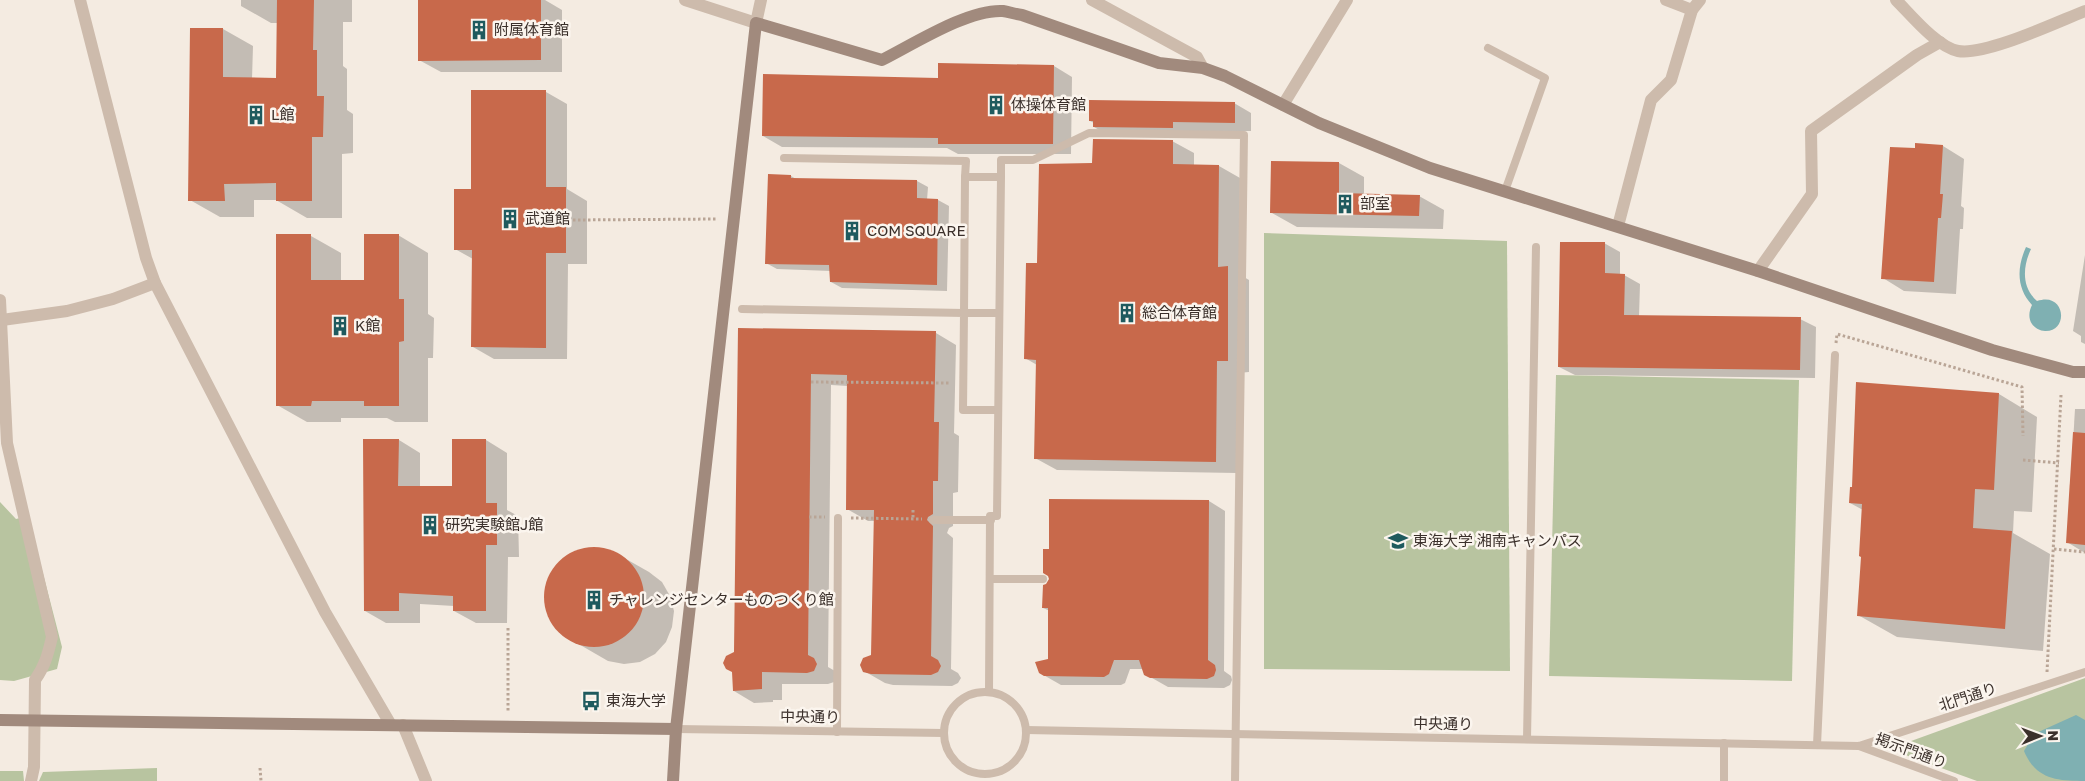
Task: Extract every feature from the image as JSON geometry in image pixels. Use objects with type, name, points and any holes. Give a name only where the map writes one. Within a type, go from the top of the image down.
[{"type":"street","points":[[80,0],[146,258],[155,283],[325,612],[397,725],[426,781]]},
{"type":"street","points":[[684,0],[882,60],[963,19],[1002,11],[1022,15],[1159,64],[1203,68],[1226,76],[1319,123],[1430,168],[1618,226],[1992,350],[2073,372],[2085,372]]},
{"type":"street","points":[[674,781],[676,729],[756,23],[761,0]]},
{"type":"street","points":[[1092,0],[1197,58],[1203,68]]},
{"type":"street","points":[[1283,105],[1347,0]]},
{"type":"street","points":[[1618,226],[1651,100],[1671,80],[1696,5],[1666,0]]},
{"type":"street","points":[[1896,0],[1940,42],[1957,51],[1982,51],[2085,11]]},
{"type":"street","points":[[1758,272],[1812,194],[1811,131],[1918,55],[1940,42]]},
{"type":"street","points":[[2,320],[67,311],[113,299],[155,283]]},
{"type":"street","points":[[0,300],[7,443],[52,637],[48,656],[34,680],[34,767],[31,781]]},
{"type":"street","points":[[0,720],[676,729]]},
{"type":"lane","points":[[1488,48],[1545,78],[1505,191]]},
{"type":"lane","points":[[989,692],[990,516],[997,516],[1001,160],[1033,160],[1089,133],[1244,135],[1235,781]]},
{"type":"lane","points":[[784,158],[966,160],[963,410],[998,410]]},
{"type":"lane","points":[[965,177],[1001,177]]},
{"type":"lane","points":[[1527,740],[1536,247]]},
{"type":"lane","points":[[742,308],[999,313]]},
{"type":"lane","points":[[1817,745],[1835,354]]},
{"type":"lane","points":[[837,732],[838,518]]},
{"type":"lane","points":[[933,520],[990,520]]},
{"type":"lane","points":[[990,579],[1043,578]]},
{"type":"lane","name":"北門通り","points":[[1859,746],[2085,672]]},
{"type":"lane","points":[[989,692],[998,694],[1011,701],[1020,711],[1026,730],[1026,739],[1022,752],[1013,764],[1001,772],[984,778],[960,767],[951,758],[943,733],[945,720],[951,709],[960,700],[972,694],[989,692]]},
{"type":"lane","name":"中央通り","points":[[676,729],[943,733]]},
{"type":"lane","name":"中央通り","points":[[1026,730],[1859,746]]},
{"type":"lane","points":[[1724,743],[1724,781]]},
{"type":"lane","name":"掲示門通り","points":[[1859,746],[1954,781]]},
{"type":"path","points":[[573,220],[734,219]]},
{"type":"path","points":[[1835,354],[1837,334],[2022,387],[2023,436]]},
{"type":"path","points":[[811,382],[963,384]]},
{"type":"path","points":[[2046,686],[2062,395]]},
{"type":"path","points":[[2023,460],[2059,463]]},
{"type":"path","points":[[913,510],[913,519]]},
{"type":"path","points":[[809,517],[933,520]]},
{"type":"path","points":[[906,519],[906,524]]},
{"type":"path","points":[[2054,550],[2085,552]]},
{"type":"path","points":[[508,628],[508,727]]},
{"type":"path","points":[[260,768],[260,781]]},
{"type":"green space","points":[[1264,233],[1507,241],[1510,671],[1264,669]]},
{"type":"green space","points":[[1556,375],[1799,380],[1792,681],[1549,676]]},
{"type":"green space","points":[[0,502],[16,519],[28,516],[62,647],[57,669],[14,681],[0,680]]},
{"type":"green space","points":[[2085,678],[2085,781],[1977,781],[1889,749]]},
{"type":"green space","points":[[157,768],[157,781],[39,781],[43,772]]},
{"type":"green space","points":[[0,771],[23,771],[24,781],[0,781]]},
{"type":"water","points":[[2026,247],[2031,249],[2025,269],[2028,289],[2037,301],[2047,299],[2059,306],[2061,319],[2053,330],[2039,330],[2030,319],[2032,305],[2023,292],[2020,277],[2021,262]]},
{"type":"water","points":[[2076,715],[2085,720],[2085,781],[2057,779],[2041,773],[2029,761],[2024,751],[2034,734]]},
{"type":"building","name":"L館","points":[[277,0],[314,0],[313,50],[317,50],[317,96],[324,96],[323,137],[312,137],[312,201],[276,201],[276,183],[224,184],[225,201],[188,201],[190,28],[223,28],[223,77],[276,78]]},
{"type":"building","name":"附属体育館","points":[[418,0],[541,0],[541,60],[418,61]]},
{"type":"building","points":[[938,63],[1054,65],[1053,144],[938,144],[938,138],[762,136],[763,74],[938,78]]},
{"type":"building","name":"武道館","points":[[471,90],[546,90],[546,187],[566,187],[566,253],[546,253],[546,348],[471,347],[472,250],[454,250],[454,189],[471,189]]},
{"type":"building","points":[[1089,100],[1235,102],[1235,123],[1173,122],[1173,128],[1093,127],[1093,121],[1089,121]]},
{"type":"building","name":"総合体育館","points":[[1093,139],[1173,140],[1173,164],[1219,165],[1218,267],[1228,266],[1228,361],[1217,361],[1216,462],[1034,459],[1036,360],[1024,359],[1026,263],[1037,263],[1039,164],[1092,163]]},
{"type":"building","points":[[1915,143],[1943,145],[1940,194],[1943,194],[1941,218],[1938,218],[1934,282],[1881,279],[1890,147],[1915,148]]},
{"type":"building","name":"部室","points":[[1271,161],[1339,162],[1339,193],[1420,195],[1419,216],[1270,213]]},
{"type":"building","name":"COM SQUARE","points":[[768,174],[791,175],[791,178],[917,180],[917,198],[938,199],[937,285],[830,282],[829,265],[765,264]]},
{"type":"building","name":"K館","points":[[276,234],[311,234],[311,280],[364,280],[364,234],[399,234],[399,299],[404,299],[404,341],[399,342],[399,406],[364,406],[364,401],[312,401],[311,406],[276,406]]},
{"type":"building","points":[[1560,242],[1605,242],[1605,273],[1625,274],[1624,315],[1801,317],[1800,370],[1558,367]]},
{"type":"building","points":[[738,328],[936,331],[934,422],[939,422],[938,481],[933,481],[933,514],[927,520],[933,526],[931,656],[938,660],[941,666],[938,672],[931,675],[871,674],[863,672],[860,665],[863,658],[871,655],[874,510],[846,510],[847,375],[811,374],[808,655],[814,658],[817,664],[814,671],[807,673],[762,672],[762,689],[733,691],[732,672],[726,669],[723,663],[726,656],[734,652]]},
{"type":"building","points":[[1856,382],[1999,393],[1994,490],[1975,489],[1973,528],[2012,531],[2005,629],[1857,616],[1862,504],[1849,503],[1850,487],[1852,487]]},
{"type":"building","points":[[2073,432],[2085,433],[2085,545],[2066,543]]},
{"type":"building","name":"研究実験館J館","points":[[363,439],[399,439],[398,486],[452,486],[452,439],[486,439],[486,503],[497,503],[497,545],[486,545],[486,611],[453,611],[453,596],[399,593],[399,611],[364,611]]},
{"type":"building","points":[[1049,499],[1209,500],[1208,660],[1215,665],[1214,676],[1207,679],[1150,678],[1144,675],[1139,660],[1114,660],[1109,674],[1104,677],[1044,676],[1039,673],[1035,662],[1048,659],[1048,608],[1042,608],[1043,585],[1049,579],[1043,573],[1043,549],[1049,549]]},
{"type":"building","name":"チャレンジセンターものつくり館","points":[[594,547],[613,551],[629,562],[640,578],[644,597],[640,616],[629,632],[613,643],[594,647],[575,643],[559,632],[548,616],[544,597],[548,578],[559,562],[575,551]]},
{"type":"place","name":"附属体育館","points":[[479,30]]},
{"type":"place","name":"体操体育館","points":[[996,105]]},
{"type":"place","name":"L館","points":[[256,115]]},
{"type":"place","name":"部室","points":[[1345,204]]},
{"type":"place","name":"武道館","points":[[510,219]]},
{"type":"place","name":"COM SQUARE","points":[[852,231]]},
{"type":"place","name":"総合体育館","points":[[1127,313]]},
{"type":"place","name":"K館","points":[[340,326]]},
{"type":"place","name":"研究実験館J館","points":[[430,525]]},
{"type":"place","name":"東海大学 湘南キャンパス","points":[[1398,541]]},
{"type":"place","name":"チャレンジセンターものつくり館","points":[[594,600]]},
{"type":"place","name":"東海大学","points":[[591,701]]}]
